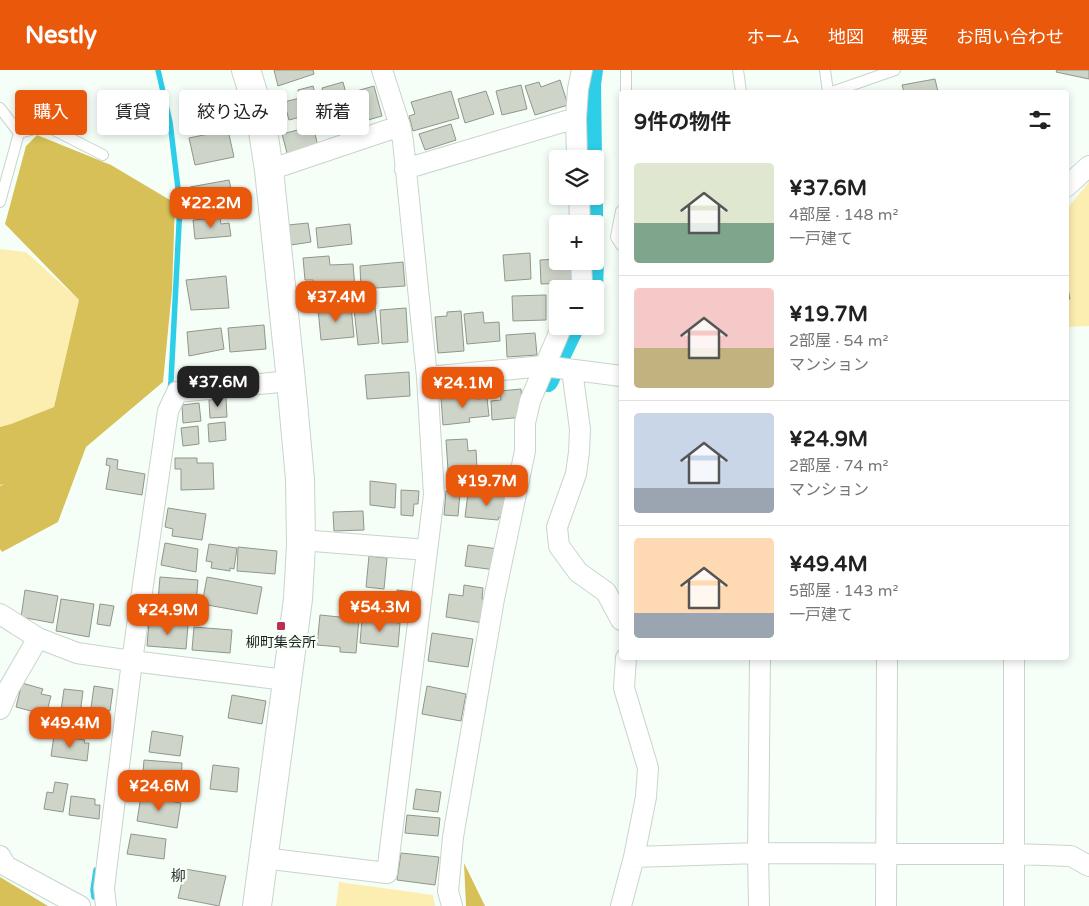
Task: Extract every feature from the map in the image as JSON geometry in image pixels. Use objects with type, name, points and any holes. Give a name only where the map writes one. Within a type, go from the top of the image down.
[{"type":"street","points":[[246,70],[261,118],[269,170],[300,479],[301,540],[298,599],[257,906]]},
{"type":"street","points":[[263,858],[387,873],[434,495],[427,378],[403,141],[382,70]]},
{"type":"street","points":[[577,150],[576,118],[578,89],[582,70]]},
{"type":"street","points":[[405,169],[576,118]]},
{"type":"street","points":[[269,170],[400,126]]},
{"type":"street","points":[[1069,183],[1089,166]]},
{"type":"street","points":[[452,906],[448,891],[453,837],[492,609],[525,451],[525,422],[530,401],[558,335]]},
{"type":"street","points":[[427,378],[544,366],[619,376]]},
{"type":"street","points":[[572,370],[580,429],[579,452],[576,474],[557,527],[559,546],[578,572],[606,592],[619,616]]},
{"type":"street","points":[[106,906],[104,888],[132,661],[168,411],[177,392],[291,381]]},
{"type":"street","points":[[301,540],[427,550]]},
{"type":"street","points":[[0,614],[38,638],[76,653],[286,680]]},
{"type":"street","points":[[0,709],[9,688],[38,638]]},
{"type":"street","points":[[622,906],[646,797],[648,768],[624,688],[626,660]]},
{"type":"street","points":[[759,906],[760,660]]},
{"type":"street","points":[[886,906],[887,660]]},
{"type":"street","points":[[1014,660],[1014,906]]},
{"type":"street","points":[[634,857],[758,853],[1013,854],[1071,856],[1089,866]]},
{"type":"street","points":[[0,856],[6,866],[80,906]]},
{"type":"lane","points":[[626,70],[626,90]]},
{"type":"lane","points":[[738,70],[741,90]]},
{"type":"lane","points":[[825,70],[828,90]]},
{"type":"lane","points":[[838,90],[895,70]]},
{"type":"lane","points":[[0,108],[15,128]]},
{"type":"lane","points":[[0,202],[18,135]]},
{"type":"lane","points":[[64,135],[104,155]]},
{"type":"lane","points":[[619,221],[616,237],[619,242]]},
{"type":"shaded area","points":[[37,135],[111,165],[175,203],[172,290],[163,382],[86,447],[58,522],[2,552],[0,549],[0,486],[4,484],[0,485],[0,427],[54,407],[79,300],[5,224],[26,146]]},
{"type":"shaded area","points":[[1089,182],[1089,326],[1069,327],[1069,206]]},
{"type":"shaded area","points":[[0,249],[26,252],[79,300],[54,407],[0,427]]},
{"type":"shaded area","points":[[464,863],[485,906],[466,906]]},
{"type":"shaded area","points":[[0,877],[48,906],[0,906]]},
{"type":"shaded area","points":[[339,882],[433,895],[435,906],[336,906]]},
{"type":"building","points":[[274,70],[313,70],[314,74],[278,86]]},
{"type":"building","points":[[1057,70],[1089,70],[1089,79],[1056,72]]},
{"type":"building","points":[[935,79],[938,90],[903,90],[902,85]]},
{"type":"building","points":[[560,80],[568,105],[535,115],[525,86],[539,82],[541,87]]},
{"type":"building","points":[[343,82],[345,90],[323,90],[322,88]]},
{"type":"building","points":[[521,85],[527,109],[502,115],[496,91]]},
{"type":"building","points":[[313,86],[314,90],[298,90]]},
{"type":"building","points":[[374,86],[382,116],[369,120],[369,90],[360,90]]},
{"type":"building","points":[[451,91],[459,118],[413,131],[409,116],[415,114],[411,102]]},
{"type":"building","points":[[486,91],[494,114],[465,123],[458,99]]},
{"type":"building","points":[[297,99],[297,118],[289,120],[287,101]]},
{"type":"building","points":[[451,124],[456,140],[425,150],[419,134]]},
{"type":"building","points":[[297,130],[297,135],[315,135],[318,146],[287,153],[282,135],[287,135],[287,133]]},
{"type":"building","points":[[204,135],[229,135],[234,157],[195,165],[189,138]]},
{"type":"building","points":[[229,180],[235,206],[195,214],[190,187]]},
{"type":"building","points":[[220,218],[221,224],[229,223],[231,236],[195,239],[193,220]]},
{"type":"building","points":[[308,223],[311,242],[291,245],[288,225]]},
{"type":"building","points":[[350,224],[352,244],[318,248],[316,228]]},
{"type":"building","points":[[530,253],[531,279],[505,281],[503,255]]},
{"type":"building","points":[[329,256],[330,265],[353,264],[355,288],[313,291],[313,280],[305,280],[303,258]]},
{"type":"building","points":[[540,260],[549,260],[549,270],[571,270],[572,280],[549,280],[549,284],[541,284]]},
{"type":"building","points":[[403,262],[405,286],[361,289],[360,266]]},
{"type":"building","points":[[226,276],[229,308],[191,310],[186,280]]},
{"type":"building","points":[[546,295],[546,320],[513,321],[512,296]]},
{"type":"building","points":[[351,306],[354,337],[321,340],[318,309]]},
{"type":"building","points":[[375,307],[379,343],[358,345],[354,309]]},
{"type":"building","points":[[406,308],[408,342],[382,344],[380,310]]},
{"type":"building","points":[[461,311],[464,351],[438,353],[435,317],[447,316],[447,312]]},
{"type":"building","points":[[483,312],[484,323],[499,322],[500,341],[467,344],[464,314]]},
{"type":"building","points":[[264,325],[266,349],[230,352],[228,328]]},
{"type":"building","points":[[221,328],[224,349],[189,356],[187,332]]},
{"type":"building","points":[[535,333],[537,355],[507,357],[506,335]]},
{"type":"building","points":[[409,372],[410,396],[367,399],[365,375]]},
{"type":"building","points":[[521,389],[523,417],[492,420],[491,401],[501,400],[500,391]]},
{"type":"building","points":[[477,395],[477,399],[487,398],[489,416],[469,418],[470,422],[443,425],[441,398]]},
{"type":"building","points":[[226,398],[227,417],[210,418],[209,400]]},
{"type":"building","points":[[199,403],[201,421],[183,423],[182,405]]},
{"type":"building","points":[[225,422],[226,440],[209,442],[208,424]]},
{"type":"building","points":[[198,426],[199,444],[183,446],[181,428]]},
{"type":"building","points":[[467,439],[468,451],[476,450],[477,468],[448,470],[446,440]]},
{"type":"building","points":[[107,458],[118,460],[117,469],[145,474],[142,495],[106,489],[110,466],[106,465]]},
{"type":"building","points":[[175,458],[197,458],[197,463],[213,463],[214,489],[181,490],[181,469],[175,469]]},
{"type":"building","points":[[370,481],[396,484],[395,508],[370,505]]},
{"type":"building","points":[[401,490],[419,491],[418,504],[414,504],[413,516],[401,515]]},
{"type":"building","points":[[446,491],[460,492],[458,516],[444,515]]},
{"type":"building","points":[[468,493],[509,497],[507,517],[499,517],[498,520],[465,517]]},
{"type":"building","points":[[168,508],[206,514],[202,540],[172,536],[173,529],[165,527]]},
{"type":"building","points":[[363,511],[364,530],[334,531],[333,512]]},
{"type":"building","points":[[165,543],[198,549],[196,572],[161,565]]},
{"type":"building","points":[[209,544],[237,548],[234,569],[230,568],[230,571],[211,568],[212,562],[206,561]]},
{"type":"building","points":[[468,545],[499,549],[496,570],[465,566]]},
{"type":"building","points":[[238,547],[277,551],[275,574],[237,571]]},
{"type":"building","points":[[369,556],[387,558],[384,589],[366,587]]},
{"type":"building","points":[[160,577],[198,580],[196,604],[158,601]]},
{"type":"building","points":[[207,577],[262,587],[257,614],[202,604]]},
{"type":"building","points":[[464,585],[483,588],[482,599],[487,600],[483,623],[446,617],[449,594],[463,596]]},
{"type":"building","points":[[25,590],[58,596],[53,623],[21,617]]},
{"type":"building","points":[[397,590],[414,592],[412,614],[395,612]]},
{"type":"building","points":[[368,592],[390,595],[387,612],[365,609]]},
{"type":"building","points":[[61,599],[94,604],[89,637],[56,631]]},
{"type":"building","points":[[100,604],[114,606],[110,626],[97,624]]},
{"type":"building","points":[[320,615],[359,619],[356,653],[340,652],[340,647],[317,645]]},
{"type":"building","points":[[362,619],[400,623],[398,647],[360,643]]},
{"type":"building","points":[[149,622],[188,625],[186,649],[147,646]]},
{"type":"building","points":[[194,627],[232,630],[230,653],[192,650]]},
{"type":"building","points":[[432,633],[473,639],[468,667],[428,661]]},
{"type":"building","points":[[22,683],[43,689],[41,694],[51,696],[46,715],[16,707]]},
{"type":"building","points":[[94,686],[113,689],[110,711],[91,708]]},
{"type":"building","points":[[427,686],[466,694],[461,721],[422,714]]},
{"type":"building","points":[[64,689],[83,691],[80,714],[61,711]]},
{"type":"building","points":[[232,695],[266,701],[262,724],[228,718]]},
{"type":"building","points":[[152,731],[183,736],[180,756],[149,752]]},
{"type":"building","points":[[54,736],[85,740],[84,743],[89,743],[87,761],[51,756]]},
{"type":"building","points":[[144,760],[182,763],[181,787],[142,784]]},
{"type":"building","points":[[213,765],[239,768],[237,792],[210,789]]},
{"type":"building","points":[[55,782],[68,784],[63,812],[44,809],[47,792],[53,793]]},
{"type":"building","points":[[416,789],[441,792],[438,812],[413,809]]},
{"type":"building","points":[[71,796],[95,799],[95,805],[100,805],[99,819],[69,815]]},
{"type":"building","points":[[141,796],[181,803],[177,828],[137,821]]},
{"type":"building","points":[[407,815],[440,818],[438,836],[405,833]]},
{"type":"building","points":[[131,834],[166,839],[164,859],[127,854]]},
{"type":"building","points":[[401,853],[439,857],[435,885],[397,880]]},
{"type":"building","points":[[185,869],[226,876],[219,906],[178,898]]},
{"type":"waterway","points":[[158,70],[170,122],[180,205],[170,391]]},
{"type":"waterway","points":[[592,150],[591,84],[593,70]]},
{"type":"waterway","points":[[593,205],[593,215]]},
{"type":"waterway","points":[[593,280],[594,270]]},
{"type":"waterway","points":[[548,382],[571,335]]},
{"type":"waterway","points":[[94,897],[93,890],[96,870]]},
{"type":"place","name":"柳町集会所","points":[[281,626]]},
{"type":"district","name":"柳","points":[[178,876]]}]
